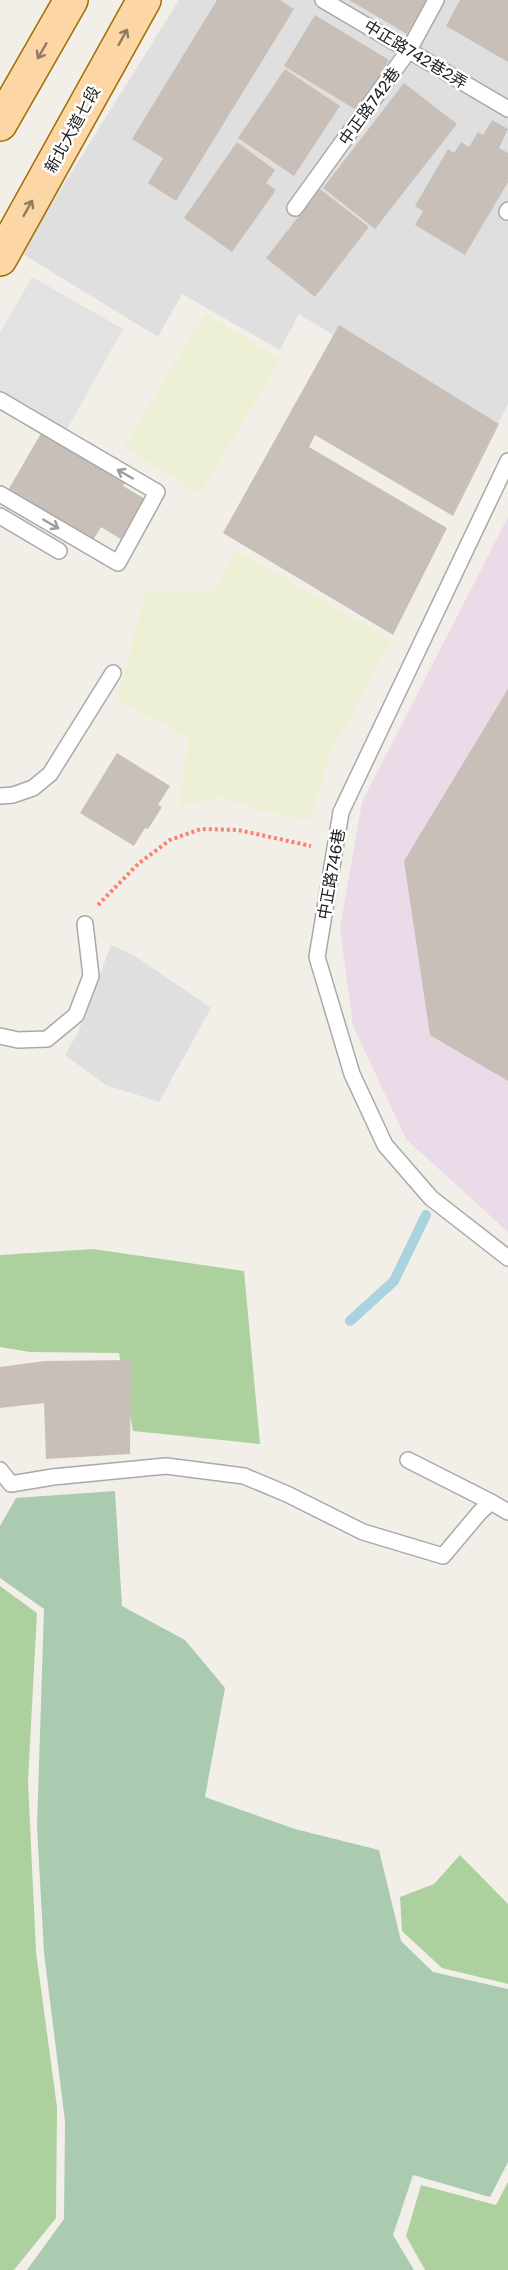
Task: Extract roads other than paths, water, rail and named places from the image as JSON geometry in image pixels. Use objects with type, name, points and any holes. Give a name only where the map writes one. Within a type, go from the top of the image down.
[{"type":"main road","points":[[0,124],[71,0]]},
{"type":"main road","name":"新北大道七段","points":[[0,259],[144,0]]},
{"type":"lane","name":"中正路742巷2弄","points":[[323,0],[508,109]]},
{"type":"lane","name":"中正路742巷","points":[[295,208],[409,50],[436,0]]},
{"type":"lane","points":[[0,400],[157,492],[118,563],[0,494]]},
{"type":"lane","name":"中正路746巷","points":[[508,461],[341,812],[316,957],[352,1074],[385,1145],[431,1198],[508,1258]]},
{"type":"lane","points":[[0,516],[59,551]]},
{"type":"lane","points":[[0,796],[13,795],[33,788],[50,774],[113,673]]},
{"type":"lane","points":[[0,1036],[18,1040],[47,1039],[76,1015],[91,976],[85,924]]},
{"type":"lane","points":[[408,1460],[508,1512]]},
{"type":"lane","points":[[0,1470],[5,1485],[166,1466],[244,1476],[287,1494],[363,1532],[443,1556],[491,1502]]},
{"type":"waterway","points":[[350,1321],[394,1281],[426,1215]]}]
